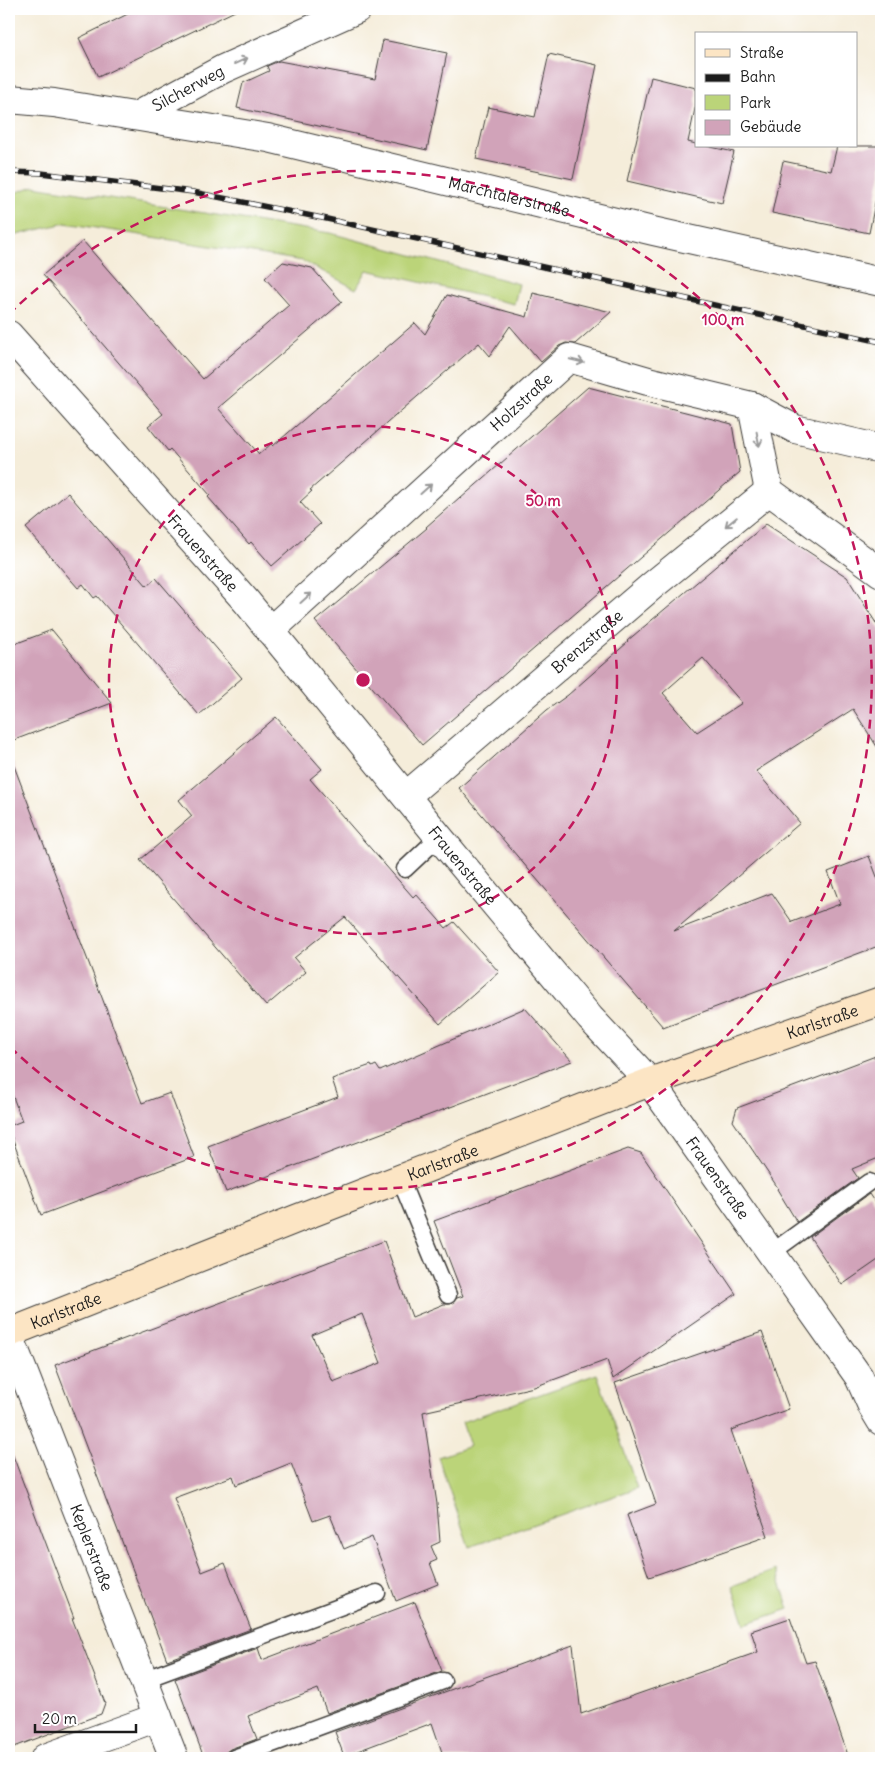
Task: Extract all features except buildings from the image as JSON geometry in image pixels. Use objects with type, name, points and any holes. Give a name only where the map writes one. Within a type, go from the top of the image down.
[{"type":"main road","name":"Karlstraße","points":[[9,1334],[650,1082],[881,1001]]},
{"type":"street","name":"Silcherweg","points":[[9,99],[54,103],[136,116],[223,69],[357,9]]},
{"type":"street","name":"Marchtalerstraße","points":[[136,116],[268,138],[653,231],[881,282]]},
{"type":"street","name":"Frauenstraße","points":[[9,335],[210,560],[590,1018],[650,1082],[859,1377],[881,1421]]},
{"type":"street","name":"Holzstraße","points":[[270,631],[569,358],[648,381],[752,406]]},
{"type":"street","points":[[752,406],[795,429],[881,449]]},
{"type":"street","points":[[752,406],[769,492],[881,573]]},
{"type":"street","name":"Brenzstraße","points":[[406,796],[653,585],[769,492]]},
{"type":"street","name":"Keplerstraße","points":[[9,1334],[174,1758]]},
{"type":"street","points":[[45,1758],[158,1717]]},
{"type":"lane","points":[[405,869],[439,837]]},
{"type":"lane","points":[[400,1179],[448,1295]]},
{"type":"lane","points":[[771,1253],[869,1182]]},
{"type":"lane","points":[[143,1680],[377,1593]]},
{"type":"lane","points":[[234,1758],[443,1681]]},
{"type":"green space","points":[[34,186],[330,233],[519,284],[514,304],[367,270],[356,289],[303,261],[65,223],[9,237],[9,195]]},
{"type":"green space","points":[[597,1374],[637,1488],[469,1547],[438,1457],[470,1446],[462,1422]]},
{"type":"green space","points":[[776,1570],[789,1609],[745,1624],[732,1586]]},
{"type":"railway","points":[[9,172],[41,173],[193,192],[327,219],[881,342]]}]
